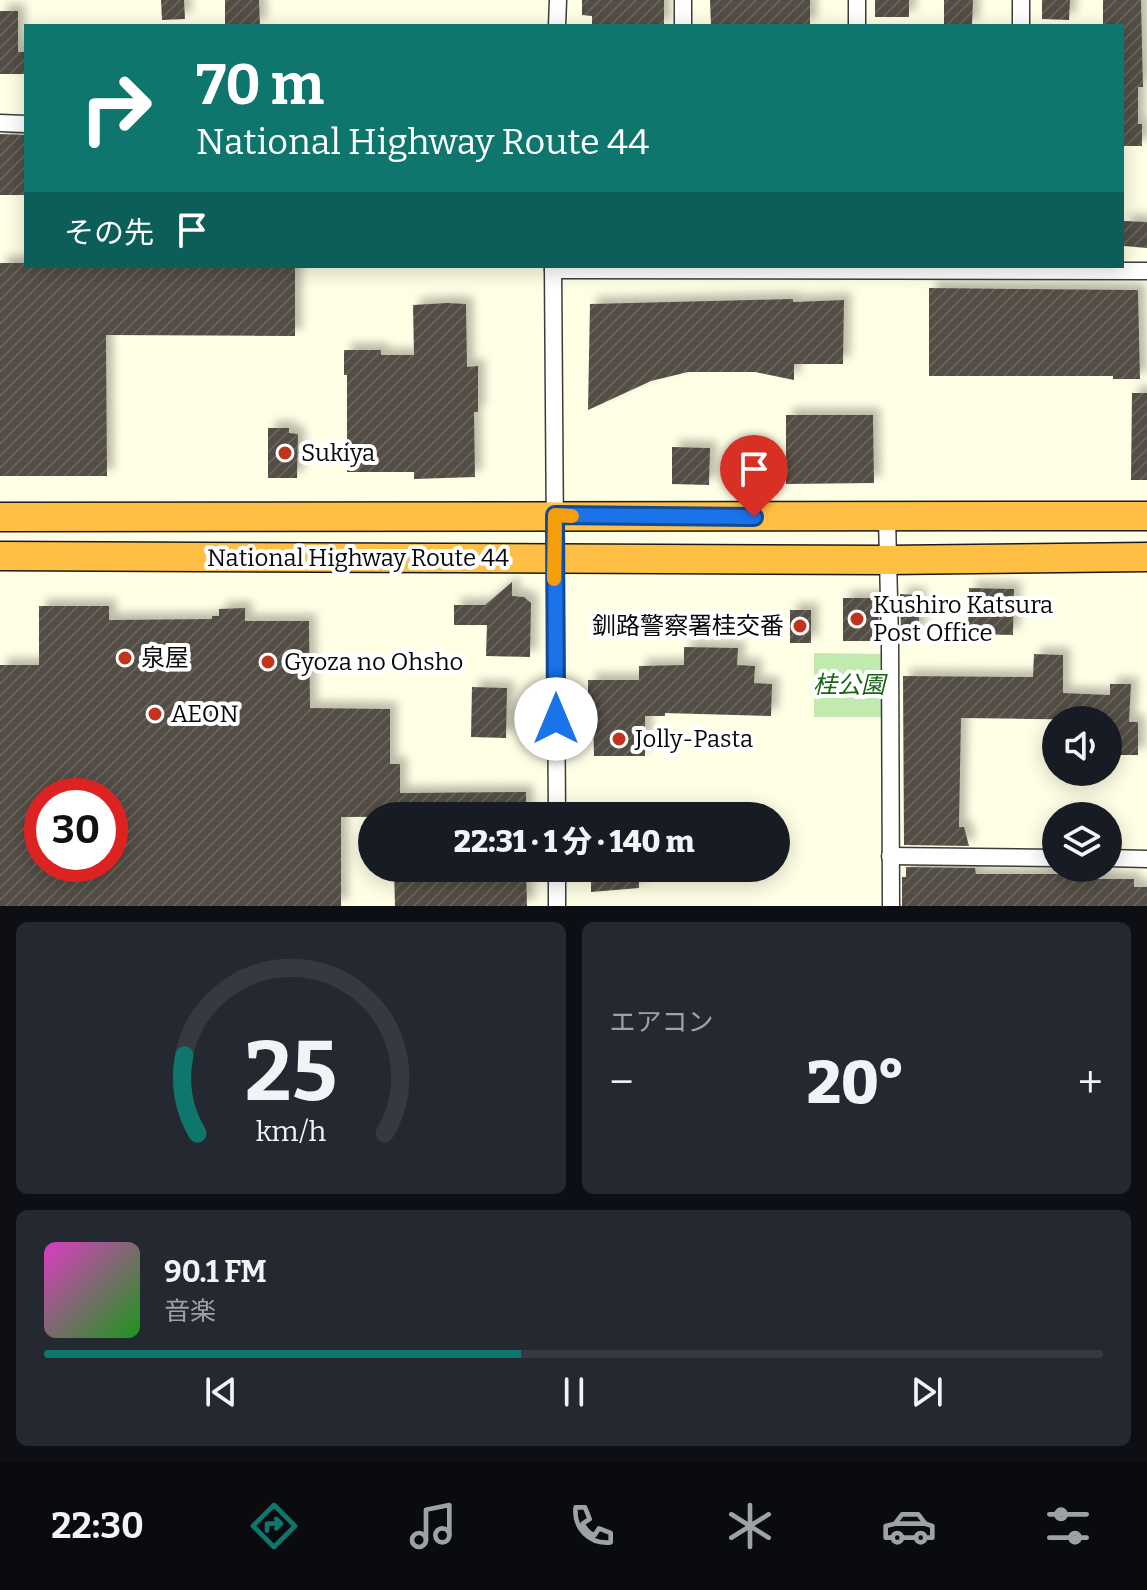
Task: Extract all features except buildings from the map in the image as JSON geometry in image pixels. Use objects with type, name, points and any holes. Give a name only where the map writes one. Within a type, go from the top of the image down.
[{"type":"highway","name":"National Highway Route 44","points":[[0,517],[1147,516]]},
{"type":"highway","name":"National Highway Route 44","points":[[0,556],[888,560],[1147,557]]},
{"type":"street","points":[[557,24],[558,0]]},
{"type":"street","points":[[683,0],[683,24]]},
{"type":"street","points":[[857,0],[857,24]]},
{"type":"street","points":[[1021,0],[1021,24]]},
{"type":"street","points":[[0,123],[24,124]]},
{"type":"street","points":[[557,802],[553,268],[1147,271]]},
{"type":"street","points":[[887,518],[891,906]]},
{"type":"street","points":[[890,856],[1042,858]]},
{"type":"street","points":[[1122,858],[1147,859]]},
{"type":"street","points":[[557,882],[557,906]]},
{"type":"green space","name":"桂公園","points":[[814,653],[884,654],[884,717],[814,717]]},
{"type":"slow traffic","points":[[554,579],[555,515],[572,516]]},
{"type":"place","name":"Sukiya","points":[[285,453]]},
{"type":"place","name":"Kushiro Katsura Post Office","points":[[857,619]]},
{"type":"place","name":"釧路警察署桂交番","points":[[800,626]]},
{"type":"place","name":"泉屋","points":[[125,658]]},
{"type":"place","name":"Gyoza no Ohsho","points":[[268,662]]},
{"type":"place","name":"AEON","points":[[155,714]]},
{"type":"place","name":"Jolly-Pasta","points":[[619,739]]},
{"type":"route","points":[[556,719],[555,515],[754,517]]}]
